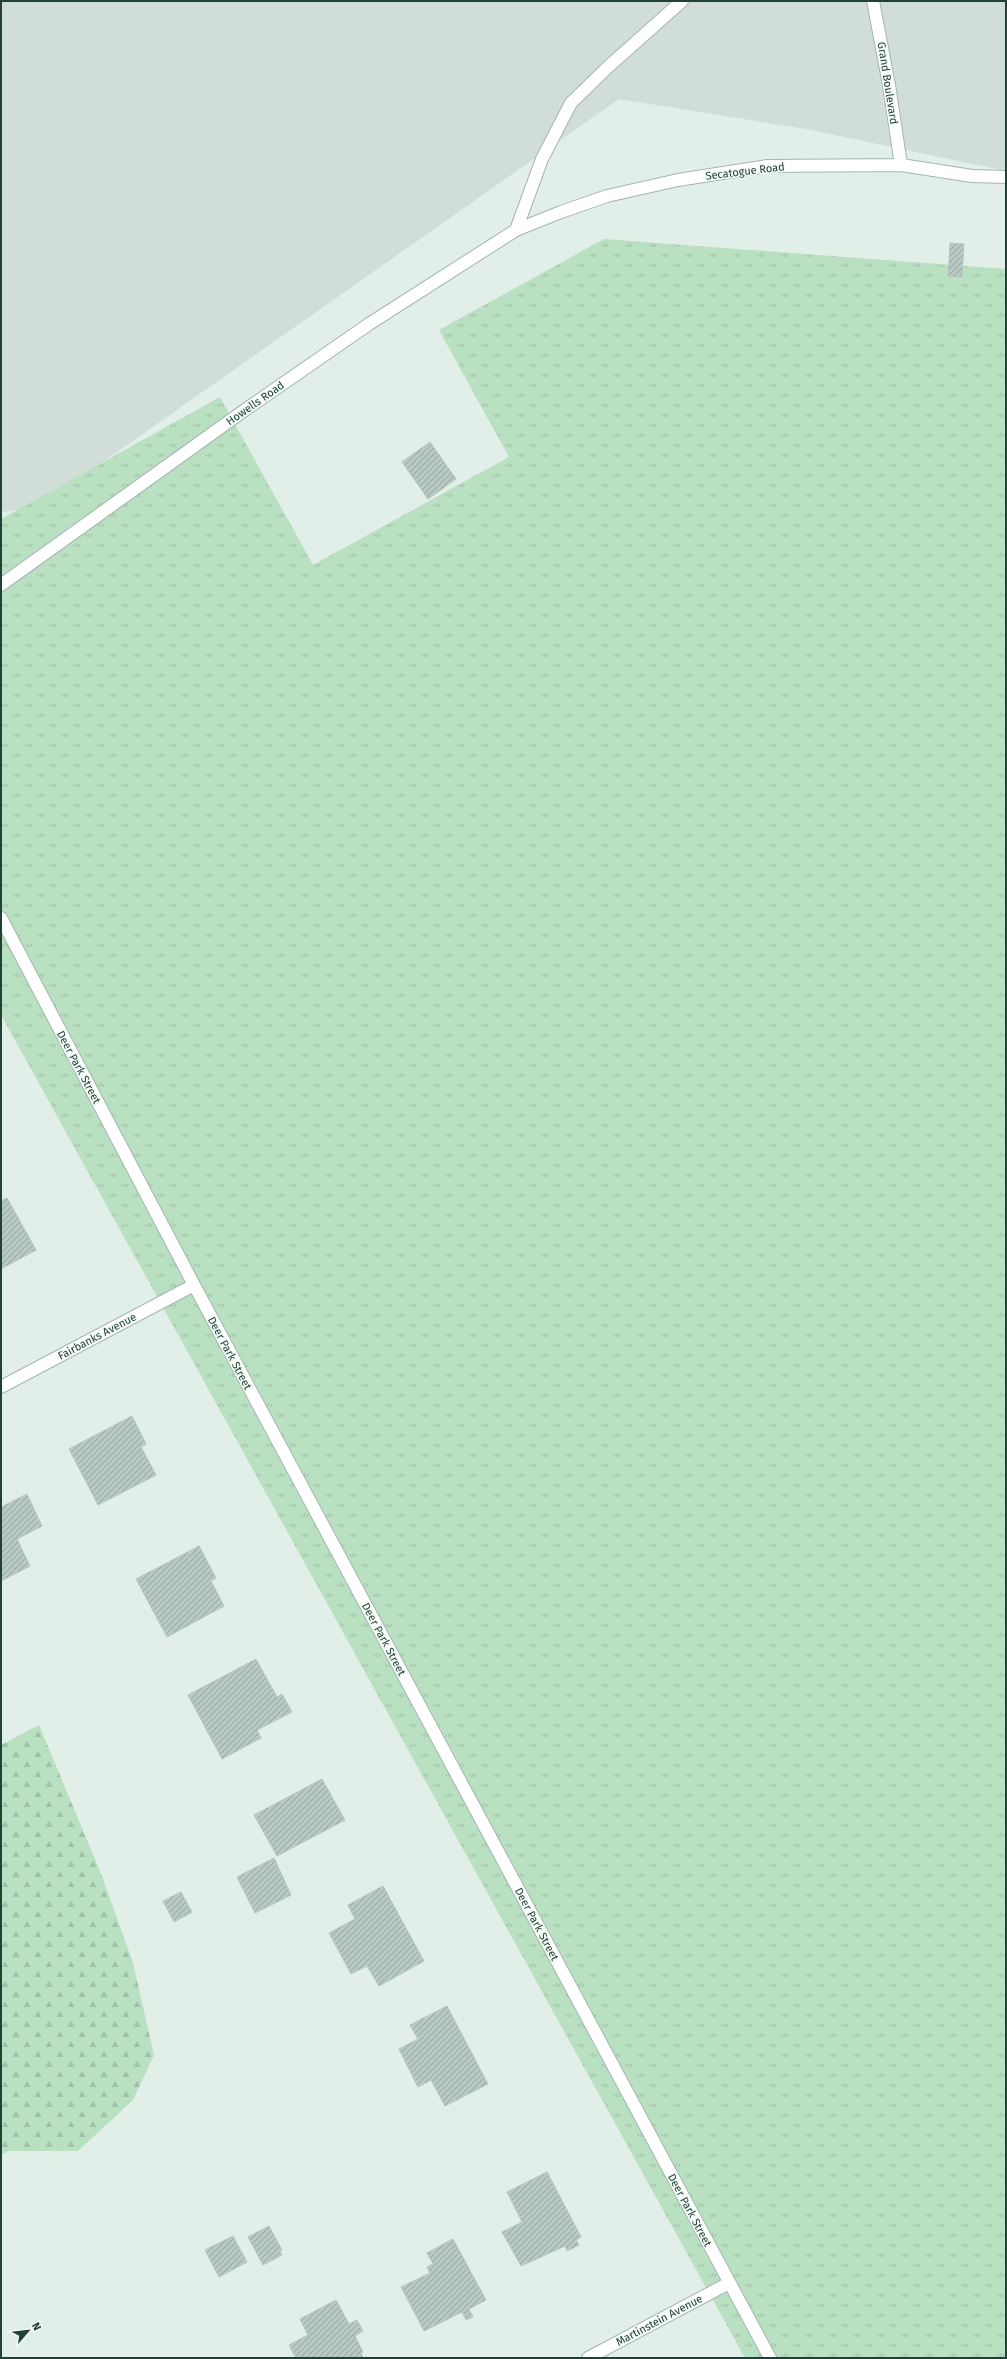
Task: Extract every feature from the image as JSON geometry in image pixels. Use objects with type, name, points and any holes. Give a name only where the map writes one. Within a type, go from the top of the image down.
[{"type":"street","points":[[516,230],[542,159],[571,103],[609,66],[682,1]]},
{"type":"street","name":"Grand Boulevard","points":[[873,1],[889,85],[901,164]]},
{"type":"street","name":"Secatogue Road","points":[[516,230],[607,196],[689,178],[766,166],[901,164],[972,176],[1006,177]]},
{"type":"street","name":"Howells Road","points":[[1,586],[242,412],[350,337],[516,230]]},
{"type":"street","name":"Deer Park Street","points":[[1,918],[194,1285],[770,2358]]},
{"type":"street","name":"Fairbanks Avenue","points":[[1,1387],[194,1285]]},
{"type":"street","name":"Martinstein Avenue","points":[[588,2358],[729,2283]]},
{"type":"shaded area","points":[[1,1],[1006,1],[1006,171],[806,129],[619,99],[39,507],[1,512]]},
{"type":"green space","points":[[604,239],[1006,269],[1006,2358],[745,2358],[1,1015],[1,519],[220,397],[313,565],[509,457],[439,330]]},
{"type":"green space","points":[[39,1725],[102,1876],[133,1963],[154,2055],[133,2100],[78,2151],[8,2151],[1,2155],[1,1745]]},
{"type":"building","points":[[950,243],[964,244],[962,277],[948,276]]},
{"type":"building","points":[[430,442],[456,479],[428,499],[402,462]]},
{"type":"building","points":[[7,1198],[36,1250],[1,1269],[1,1201]]},
{"type":"building","points":[[132,1416],[146,1444],[141,1447],[156,1475],[98,1505],[69,1449]]},
{"type":"building","points":[[27,1494],[42,1526],[17,1539],[30,1566],[1,1581],[1,1507]]},
{"type":"building","points":[[199,1546],[216,1578],[211,1581],[224,1606],[167,1637],[136,1579]]},
{"type":"building","points":[[256,1659],[277,1697],[282,1694],[292,1712],[257,1730],[261,1738],[222,1759],[188,1695]]},
{"type":"building","points":[[322,1779],[345,1820],[277,1856],[254,1815]]},
{"type":"building","points":[[274,1858],[291,1895],[255,1913],[237,1877]]},
{"type":"building","points":[[383,1886],[424,1961],[379,1986],[367,1966],[351,1974],[329,1933],[355,1919],[348,1905]]},
{"type":"building","points":[[181,1892],[192,1912],[174,1922],[163,1901]]},
{"type":"building","points":[[447,2006],[488,2084],[445,2106],[431,2080],[418,2087],[399,2049],[418,2039],[410,2025]]},
{"type":"building","points":[[547,2172],[581,2237],[576,2240],[579,2245],[567,2251],[565,2246],[521,2266],[502,2232],[522,2222],[507,2192]]},
{"type":"building","points":[[269,2226],[282,2250],[280,2251],[282,2255],[263,2265],[248,2237]]},
{"type":"building","points":[[233,2236],[247,2262],[219,2277],[205,2250]]},
{"type":"building","points":[[453,2239],[486,2300],[469,2309],[473,2317],[466,2320],[462,2312],[424,2331],[401,2287],[430,2273],[427,2267],[433,2264],[427,2253]]},
{"type":"building","points":[[336,2300],[349,2324],[357,2320],[363,2331],[355,2336],[363,2352],[361,2353],[363,2358],[296,2358],[289,2345],[308,2335],[300,2319]]}]
